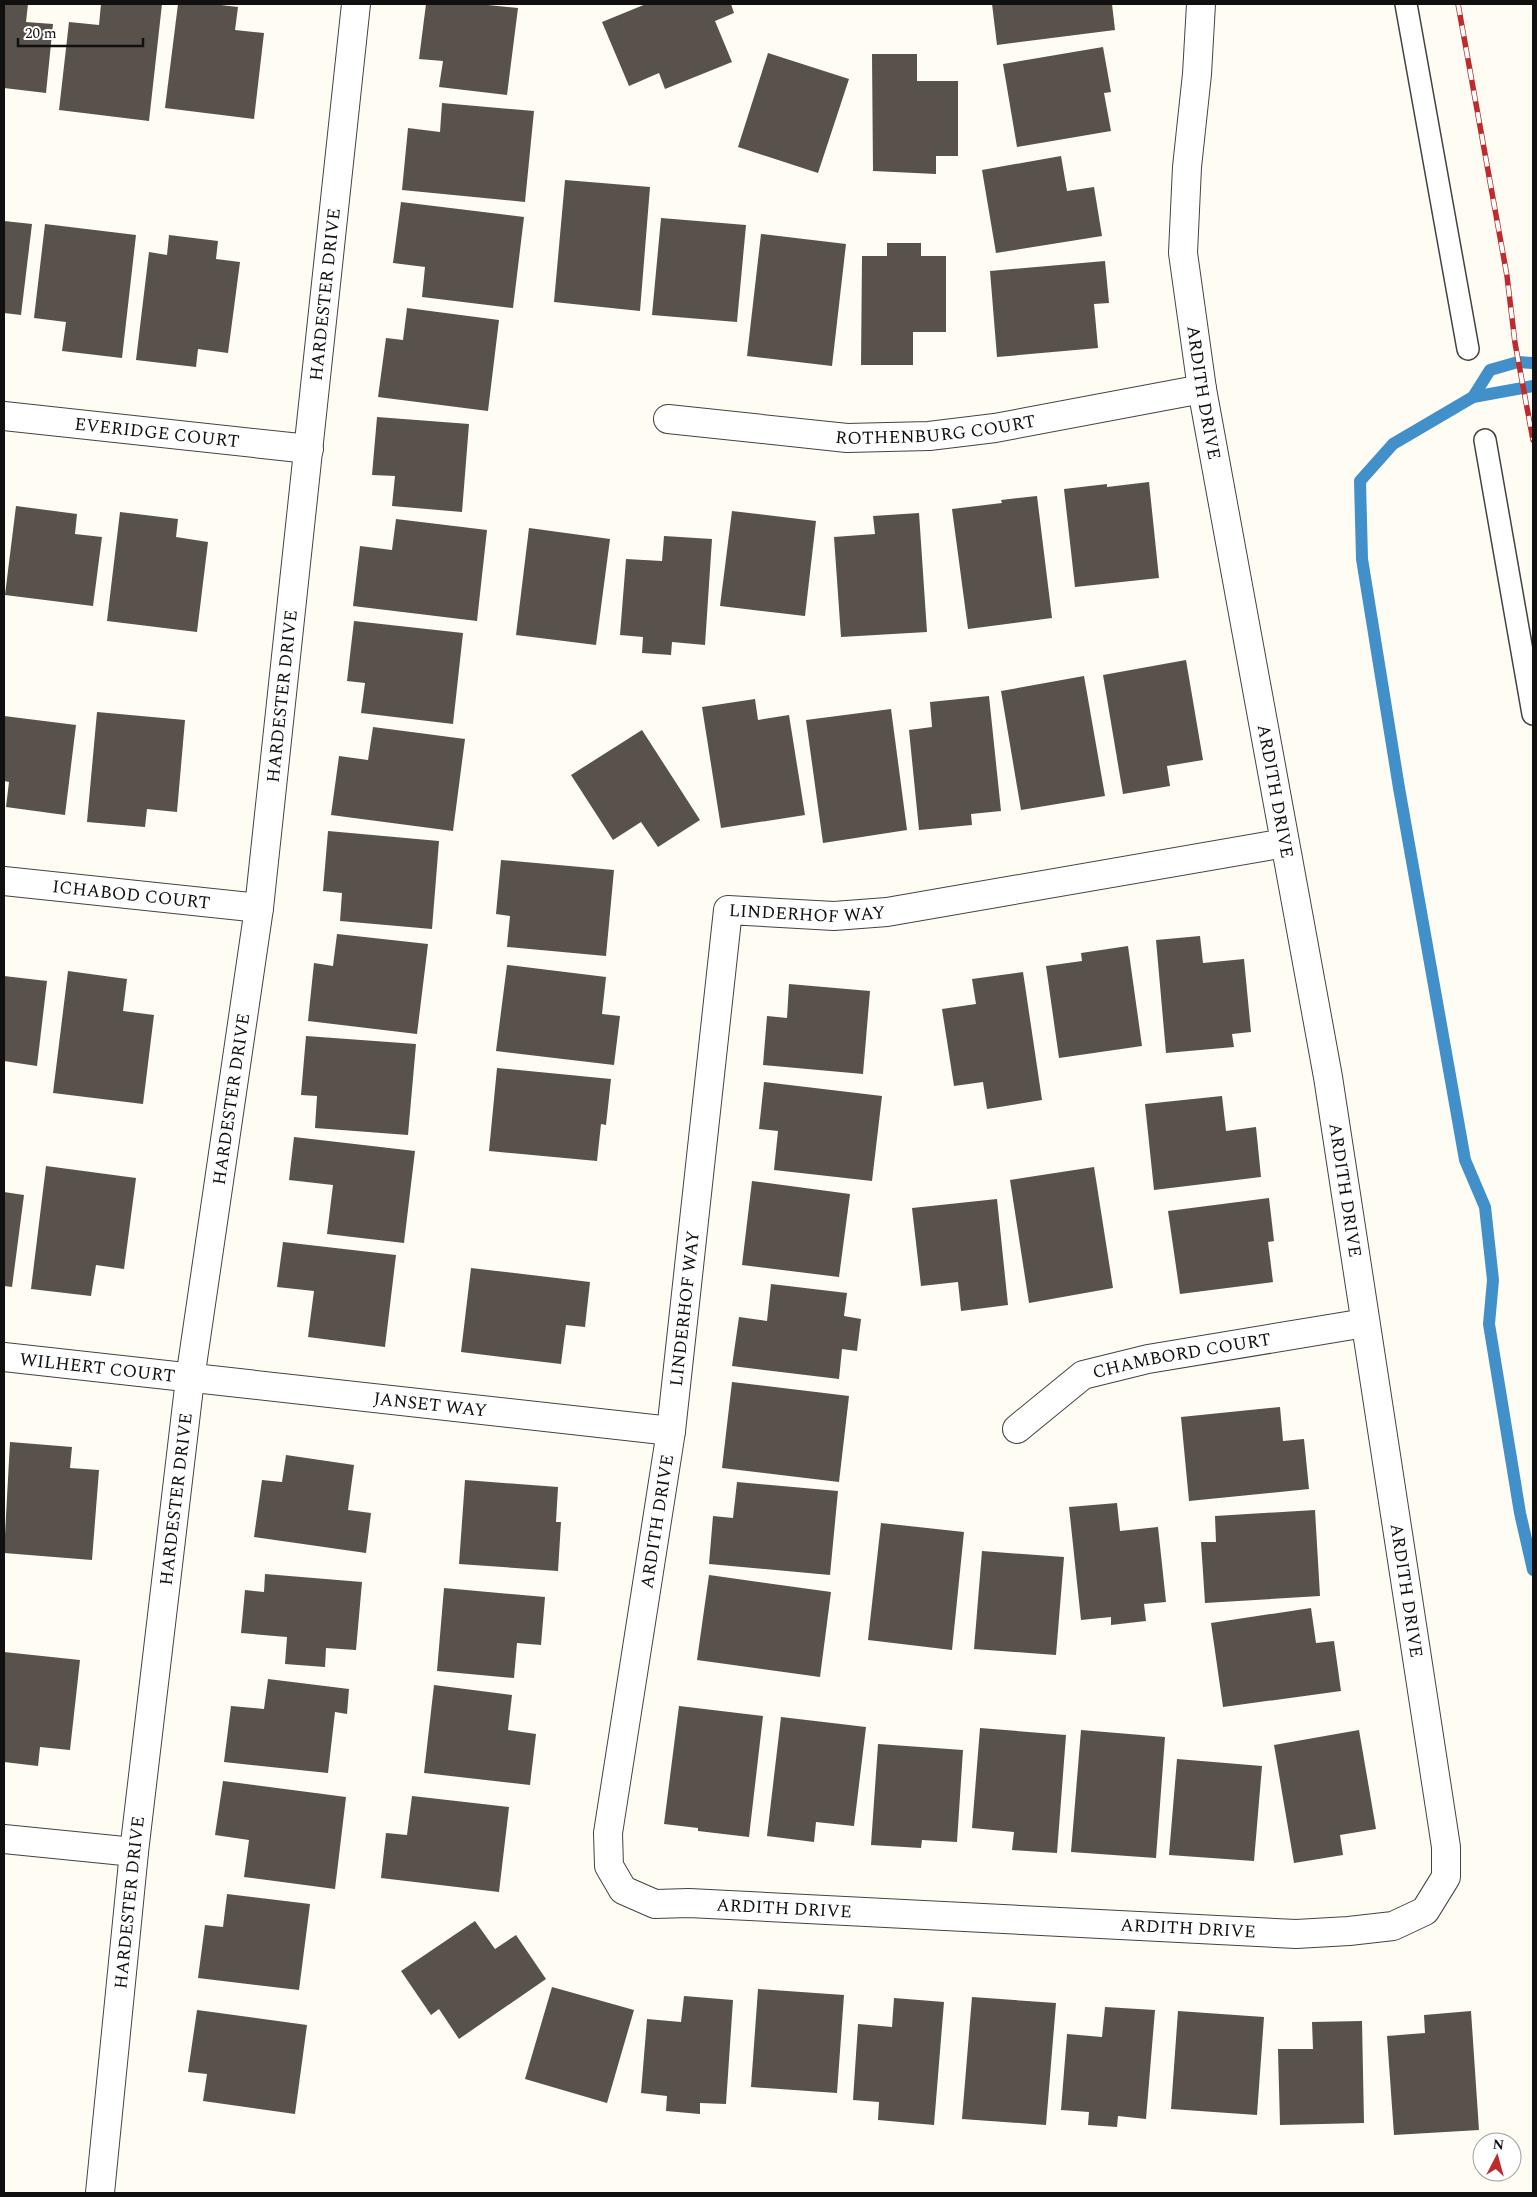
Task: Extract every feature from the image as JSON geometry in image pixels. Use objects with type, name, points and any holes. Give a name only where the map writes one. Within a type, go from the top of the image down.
[{"type":"street","name":"HARDESTER DRIVE","points":[[100,2193],[134,1852],[190,1379],[258,908],[356,4]]},
{"type":"street","name":"ARDITH DRIVE","points":[[671,1432],[608,1833],[609,1866],[623,1890],[655,1904],[689,1903],[1296,1934],[1349,1932],[1393,1926],[1425,1911],[1446,1877],[1446,1846],[1328,1077],[1202,389],[1183,253],[1187,167],[1197,74],[1201,4]]},
{"type":"street","name":"ROTHENBURG COURT","points":[[668,419],[847,438],[929,436],[995,428],[1202,389]]},
{"type":"street","name":"EVERIDGE COURT","points":[[4,416],[309,449]]},
{"type":"street","name":"LINDERHOF WAY","points":[[671,1432],[728,910],[834,916],[887,912],[1285,843]]},
{"type":"street","name":"ICHABOD COURT","points":[[4,881],[258,908]]},
{"type":"street","name":"CHAMBORD COURT","points":[[1017,1429],[1083,1375],[1148,1358],[1365,1323]]},
{"type":"street","name":"WILHERT COURT","points":[[4,1357],[190,1379]]},
{"type":"street","name":"JANSET WAY","points":[[190,1379],[671,1432]]},
{"type":"street","points":[[4,1839],[134,1852]]},
{"type":"lane","points":[[1406,4],[1468,349]]},
{"type":"lane","points":[[1485,440],[1533,714]]},
{"type":"building","points":[[4,4],[28,4],[26,22],[53,24],[46,93],[4,88]]},
{"type":"building","points":[[101,4],[162,4],[149,121],[59,110],[69,22],[99,25]]},
{"type":"building","points":[[178,4],[212,4],[238,7],[235,30],[264,33],[254,119],[165,108]]},
{"type":"building","points":[[426,4],[478,4],[518,8],[507,95],[439,87],[443,61],[419,59]]},
{"type":"building","points":[[646,4],[731,4],[734,13],[715,21],[732,62],[665,89],[659,73],[629,86],[602,22]]},
{"type":"building","points":[[992,4],[1112,4],[1115,30],[997,45]]},
{"type":"building","points":[[1103,47],[1111,92],[1104,93],[1111,131],[1017,147],[1003,64]]},
{"type":"building","points":[[768,53],[849,79],[818,173],[738,147]]},
{"type":"building","points":[[872,54],[917,54],[917,81],[958,81],[958,156],[936,156],[936,174],[873,171]]},
{"type":"building","points":[[442,103],[534,111],[525,202],[402,190],[408,128],[440,132]]},
{"type":"building","points":[[1061,156],[1067,191],[1094,187],[1102,236],[996,253],[982,170]]},
{"type":"building","points":[[565,180],[650,187],[640,311],[554,302]]},
{"type":"building","points":[[401,202],[524,217],[513,308],[422,297],[425,267],[393,263]]},
{"type":"building","points":[[661,218],[746,225],[737,322],[652,315]]},
{"type":"building","points":[[4,221],[32,224],[21,315],[4,313]]},
{"type":"building","points":[[45,224],[136,235],[122,358],[62,351],[66,322],[34,318]]},
{"type":"building","points":[[761,234],[846,244],[832,366],[747,356]]},
{"type":"building","points":[[169,235],[218,241],[216,259],[240,262],[228,353],[198,349],[196,367],[136,360],[149,252],[167,255]]},
{"type":"building","points":[[887,243],[921,243],[921,256],[946,256],[946,332],[913,332],[913,365],[861,365],[862,256],[887,256]]},
{"type":"building","points":[[1105,261],[1109,303],[1094,304],[1098,348],[997,357],[990,271]]},
{"type":"building","points":[[407,308],[499,320],[488,411],[378,397],[386,338],[403,340]]},
{"type":"building","points":[[377,417],[469,424],[462,512],[392,506],[395,476],[372,475]]},
{"type":"building","points":[[1149,482],[1159,578],[1075,587],[1064,489],[1107,484],[1107,487]]},
{"type":"building","points":[[1037,496],[1052,618],[968,629],[952,509],[1002,503],[1001,500]]},
{"type":"building","points":[[16,506],[77,514],[75,534],[102,537],[93,606],[5,595]]},
{"type":"building","points":[[732,511],[816,521],[805,616],[720,606]]},
{"type":"building","points":[[120,512],[178,519],[176,537],[208,542],[197,632],[107,621]]},
{"type":"building","points":[[919,513],[927,632],[841,637],[834,537],[875,534],[873,516]]},
{"type":"building","points":[[396,519],[487,530],[477,621],[353,606],[360,546],[392,550]]},
{"type":"building","points":[[529,528],[610,539],[596,645],[516,635]]},
{"type":"building","points":[[664,536],[712,539],[705,645],[672,642],[671,655],[642,653],[643,637],[620,635],[626,559],[662,561]]},
{"type":"building","points":[[354,621],[463,633],[453,724],[361,713],[365,683],[347,681]]},
{"type":"building","points":[[1186,660],[1203,760],[1167,766],[1170,786],[1123,794],[1103,675]]},
{"type":"building","points":[[1084,676],[1105,796],[1021,810],[1001,691]]},
{"type":"building","points":[[989,696],[1001,811],[971,814],[972,825],[919,830],[909,730],[932,727],[930,702]]},
{"type":"building","points":[[755,699],[758,720],[789,715],[805,815],[721,828],[702,707]]},
{"type":"building","points":[[891,709],[907,830],[823,843],[806,720]]},
{"type":"building","points":[[97,712],[185,720],[177,812],[147,809],[145,827],[87,822]]},
{"type":"building","points":[[4,716],[76,725],[65,815],[6,807],[9,782],[4,781]]},
{"type":"building","points":[[373,727],[465,739],[453,831],[331,815],[339,756],[368,760]]},
{"type":"building","points":[[642,730],[700,820],[658,847],[641,822],[613,840],[571,775]]},
{"type":"building","points":[[328,831],[439,841],[432,929],[340,921],[342,893],[323,891]]},
{"type":"building","points":[[501,860],[614,870],[606,956],[507,947],[510,916],[496,914]]},
{"type":"building","points":[[337,934],[428,944],[417,1034],[308,1021],[314,963],[333,966]]},
{"type":"building","points":[[1200,936],[1203,963],[1244,959],[1251,1032],[1232,1034],[1234,1047],[1166,1053],[1156,940]]},
{"type":"building","points":[[1128,946],[1142,1046],[1059,1058],[1046,966],[1082,961],[1081,953]]},
{"type":"building","points":[[507,965],[606,977],[602,1014],[620,1016],[614,1065],[496,1051]]},
{"type":"building","points":[[68,971],[127,979],[123,1011],[154,1015],[143,1104],[53,1093]]},
{"type":"building","points":[[1023,972],[1042,1100],[987,1109],[983,1082],[954,1086],[942,1009],[976,1004],[972,979]]},
{"type":"building","points":[[4,976],[47,981],[37,1066],[4,1061]]},
{"type":"building","points":[[789,984],[870,991],[863,1074],[763,1065],[767,1016],[787,1018]]},
{"type":"building","points":[[306,1036],[416,1044],[408,1135],[315,1128],[317,1096],[301,1095]]},
{"type":"building","points":[[497,1068],[611,1079],[606,1125],[601,1124],[597,1161],[489,1151]]},
{"type":"building","points":[[764,1082],[882,1096],[872,1181],[774,1170],[778,1131],[759,1129]]},
{"type":"building","points":[[1222,1096],[1226,1131],[1256,1127],[1261,1177],[1154,1190],[1145,1104]]},
{"type":"building","points":[[294,1137],[415,1151],[404,1243],[327,1234],[333,1185],[289,1180]]},
{"type":"building","points":[[46,1166],[136,1178],[124,1269],[96,1265],[91,1296],[31,1289]]},
{"type":"building","points":[[1094,1167],[1113,1288],[1029,1303],[1010,1180]]},
{"type":"building","points":[[752,1181],[850,1194],[839,1277],[742,1265]]},
{"type":"building","points":[[4,1192],[24,1195],[12,1287],[4,1286]]},
{"type":"building","points":[[1269,1198],[1274,1241],[1268,1242],[1273,1282],[1180,1294],[1168,1211]]},
{"type":"building","points":[[997,1199],[1008,1305],[961,1311],[958,1282],[921,1286],[912,1208]]},
{"type":"building","points":[[283,1242],[396,1255],[385,1347],[308,1337],[314,1291],[277,1287]]},
{"type":"building","points":[[471,1268],[590,1282],[585,1327],[566,1325],[561,1364],[461,1352]]},
{"type":"building","points":[[771,1284],[847,1293],[844,1316],[861,1319],[857,1351],[842,1349],[839,1379],[732,1366],[739,1317],[767,1321]]},
{"type":"building","points":[[732,1382],[849,1396],[839,1482],[722,1468]]},
{"type":"building","points":[[1280,1407],[1283,1441],[1304,1439],[1309,1489],[1189,1501],[1181,1417]]},
{"type":"building","points":[[10,1442],[72,1447],[70,1468],[99,1470],[92,1560],[4,1553]]},
{"type":"building","points":[[286,1455],[354,1465],[348,1510],[371,1513],[366,1553],[254,1537],[262,1480],[282,1482]]},
{"type":"building","points":[[465,1480],[558,1487],[556,1522],[561,1522],[558,1571],[459,1564]]},
{"type":"building","points":[[737,1482],[838,1491],[830,1575],[709,1564],[713,1516],[733,1518]]},
{"type":"building","points":[[1117,1503],[1120,1531],[1158,1527],[1166,1602],[1144,1604],[1146,1621],[1111,1625],[1111,1617],[1081,1620],[1069,1507]]},
{"type":"building","points":[[1315,1510],[1320,1596],[1205,1603],[1201,1542],[1216,1542],[1215,1516]]},
{"type":"building","points":[[881,1523],[964,1532],[952,1650],[868,1640]]},
{"type":"building","points":[[982,1551],[1064,1557],[1056,1655],[974,1649]]},
{"type":"building","points":[[265,1574],[362,1582],[356,1650],[326,1648],[325,1667],[285,1664],[287,1637],[241,1633],[245,1590],[264,1592]]},
{"type":"building","points":[[709,1575],[831,1592],[820,1677],[697,1660]]},
{"type":"building","points":[[444,1588],[545,1597],[541,1645],[517,1643],[514,1678],[437,1671]]},
{"type":"building","points":[[1311,1608],[1316,1643],[1334,1641],[1341,1691],[1223,1707],[1211,1623]]},
{"type":"building","points":[[4,1652],[80,1660],[70,1750],[40,1747],[38,1766],[4,1762]]},
{"type":"building","points":[[268,1679],[349,1689],[347,1714],[335,1712],[328,1773],[224,1762],[231,1706],[264,1709]]},
{"type":"building","points":[[434,1685],[512,1695],[508,1730],[536,1734],[530,1785],[424,1773]]},
{"type":"building","points":[[679,1706],[763,1716],[749,1837],[698,1831],[698,1828],[664,1824]]},
{"type":"building","points":[[781,1717],[866,1727],[854,1826],[816,1822],[814,1842],[767,1836]]},
{"type":"building","points":[[980,1728],[1066,1735],[1057,1853],[1012,1850],[1014,1832],[972,1828]]},
{"type":"building","points":[[1081,1730],[1165,1737],[1156,1858],[1071,1852]]},
{"type":"building","points":[[1359,1730],[1376,1829],[1340,1835],[1343,1855],[1294,1863],[1274,1745]]},
{"type":"building","points":[[878,1744],[963,1750],[957,1842],[922,1840],[921,1848],[871,1845]]},
{"type":"building","points":[[1177,1759],[1262,1766],[1254,1861],[1169,1855]]},
{"type":"building","points":[[223,1781],[346,1797],[335,1889],[244,1877],[249,1840],[215,1835]]},
{"type":"building","points":[[412,1796],[509,1807],[499,1892],[381,1878],[386,1833],[407,1835]]},
{"type":"building","points":[[227,1894],[310,1904],[299,1990],[198,1978],[205,1925],[223,1927]]},
{"type":"building","points":[[475,1921],[495,1949],[516,1935],[546,1979],[459,2039],[439,2009],[431,2015],[401,1971]]},
{"type":"building","points":[[552,1987],[634,2010],[607,2103],[525,2079]]},
{"type":"building","points":[[758,1989],[844,1995],[837,2093],[751,2087]]},
{"type":"building","points":[[684,1996],[733,2000],[726,2104],[700,2103],[700,2114],[666,2111],[667,2096],[641,2093],[647,2019],[681,2022]]},
{"type":"building","points":[[972,1997],[1056,2003],[1046,2125],[962,2119]]},
{"type":"building","points":[[894,1998],[944,2002],[934,2125],[878,2120],[879,2102],[853,2100],[858,2024],[892,2027]]},
{"type":"building","points":[[1105,2007],[1155,2010],[1146,2119],[1118,2116],[1117,2127],[1088,2125],[1089,2112],[1061,2110],[1067,2034],[1102,2037]]},
{"type":"building","points":[[197,2010],[307,2025],[295,2114],[203,2101],[207,2074],[188,2072]]},
{"type":"building","points":[[1178,2011],[1264,2017],[1257,2115],[1171,2109]]},
{"type":"building","points":[[1471,2011],[1479,2130],[1394,2135],[1387,2036],[1425,2033],[1424,2015]]},
{"type":"building","points":[[1362,2021],[1364,2123],[1280,2125],[1278,2049],[1313,2049],[1312,2022]]},
{"type":"waterway","points":[[1473,397],[1490,370],[1518,362],[1533,363]]},
{"type":"waterway","points":[[1533,386],[1473,397],[1393,444],[1360,481],[1362,559],[1399,788],[1465,1160],[1485,1207],[1493,1280],[1489,1324],[1520,1513],[1533,1570]]},
{"type":"railway","points":[[1458,4],[1507,276],[1515,343],[1533,440]]}]
